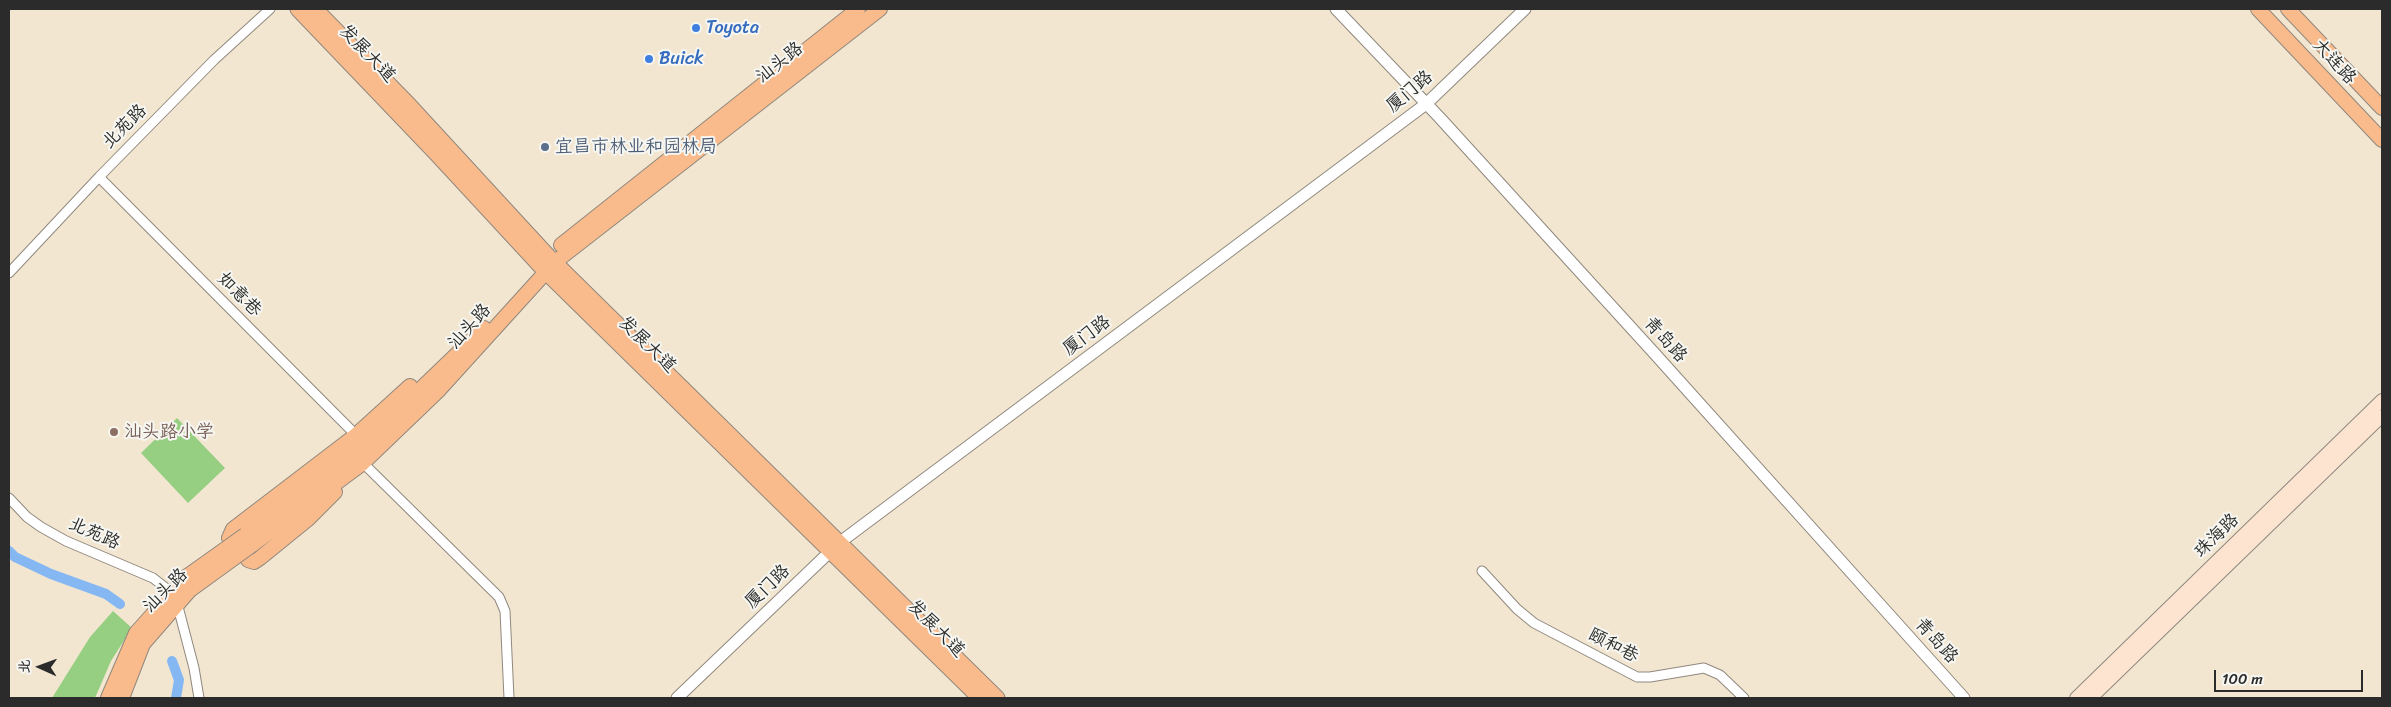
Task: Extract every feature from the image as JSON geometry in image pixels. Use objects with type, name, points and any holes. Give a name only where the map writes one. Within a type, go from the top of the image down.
[{"type":"highway","name":"发展大道","points":[[298,9],[547,264],[835,547],[997,698]]},
{"type":"highway","name":"发展大道","points":[[316,9],[409,105],[547,264]]},
{"type":"highway","name":"发展大道","points":[[835,547],[980,698]]},
{"type":"main road","name":"汕头路","points":[[248,540],[355,452],[492,320],[547,264],[858,9]]},
{"type":"main road","name":"汕头路","points":[[108,698],[136,633],[188,584],[248,540],[363,464],[437,392],[547,264],[880,9]]},
{"type":"main road","name":"大连路","points":[[2258,9],[2382,140]]},
{"type":"main road","name":"大连路","points":[[2288,9],[2382,108]]},
{"type":"main road","points":[[229,538],[233,529],[356,436],[463,334],[492,320]]},
{"type":"main road","name":"珠海路","points":[[2076,698],[2382,400]]},
{"type":"main road","name":"珠海路","points":[[2091,698],[2382,416]]},
{"type":"main road","points":[[248,560],[254,562],[308,520],[363,464]]},
{"type":"main road","name":"汕头路","points":[[122,698],[143,644],[174,597]]},
{"type":"street","name":"北苑路","points":[[9,273],[99,177],[214,60],[270,9]]},
{"type":"street","name":"青岛路","points":[[1336,9],[1426,104],[1655,354],[1964,698]]},
{"type":"street","name":"厦门路","points":[[677,698],[835,547],[1426,104],[1525,9]]},
{"type":"street","name":"如意巷","points":[[99,177],[356,436]]},
{"type":"street","points":[[363,464],[499,597],[505,611],[509,698]]},
{"type":"street","name":"北苑路","points":[[9,498],[27,517],[41,527],[66,541],[153,578],[174,597]]},
{"type":"street","name":"颐和巷","points":[[1482,571],[1517,609],[1534,623],[1637,677],[1650,677],[1704,668],[1720,675],[1744,698]]},
{"type":"street","points":[[174,597],[194,668],[199,698]]},
{"type":"green space","points":[[177,418],[225,468],[188,503],[141,453]]},
{"type":"green space","points":[[113,611],[132,628],[111,661],[95,698],[52,698],[90,637]]},
{"type":"waterway","points":[[9,551],[15,557],[51,574],[106,594],[120,604]]},
{"type":"waterway","points":[[172,661],[179,680],[176,698]]},
{"type":"place","name":"Toyota","points":[[696,28]]},
{"type":"place","name":"Buick","points":[[649,59]]},
{"type":"place","name":"宜昌市林业和园林局","points":[[545,147]]},
{"type":"place","name":"汕头路小学","points":[[114,432]]}]
